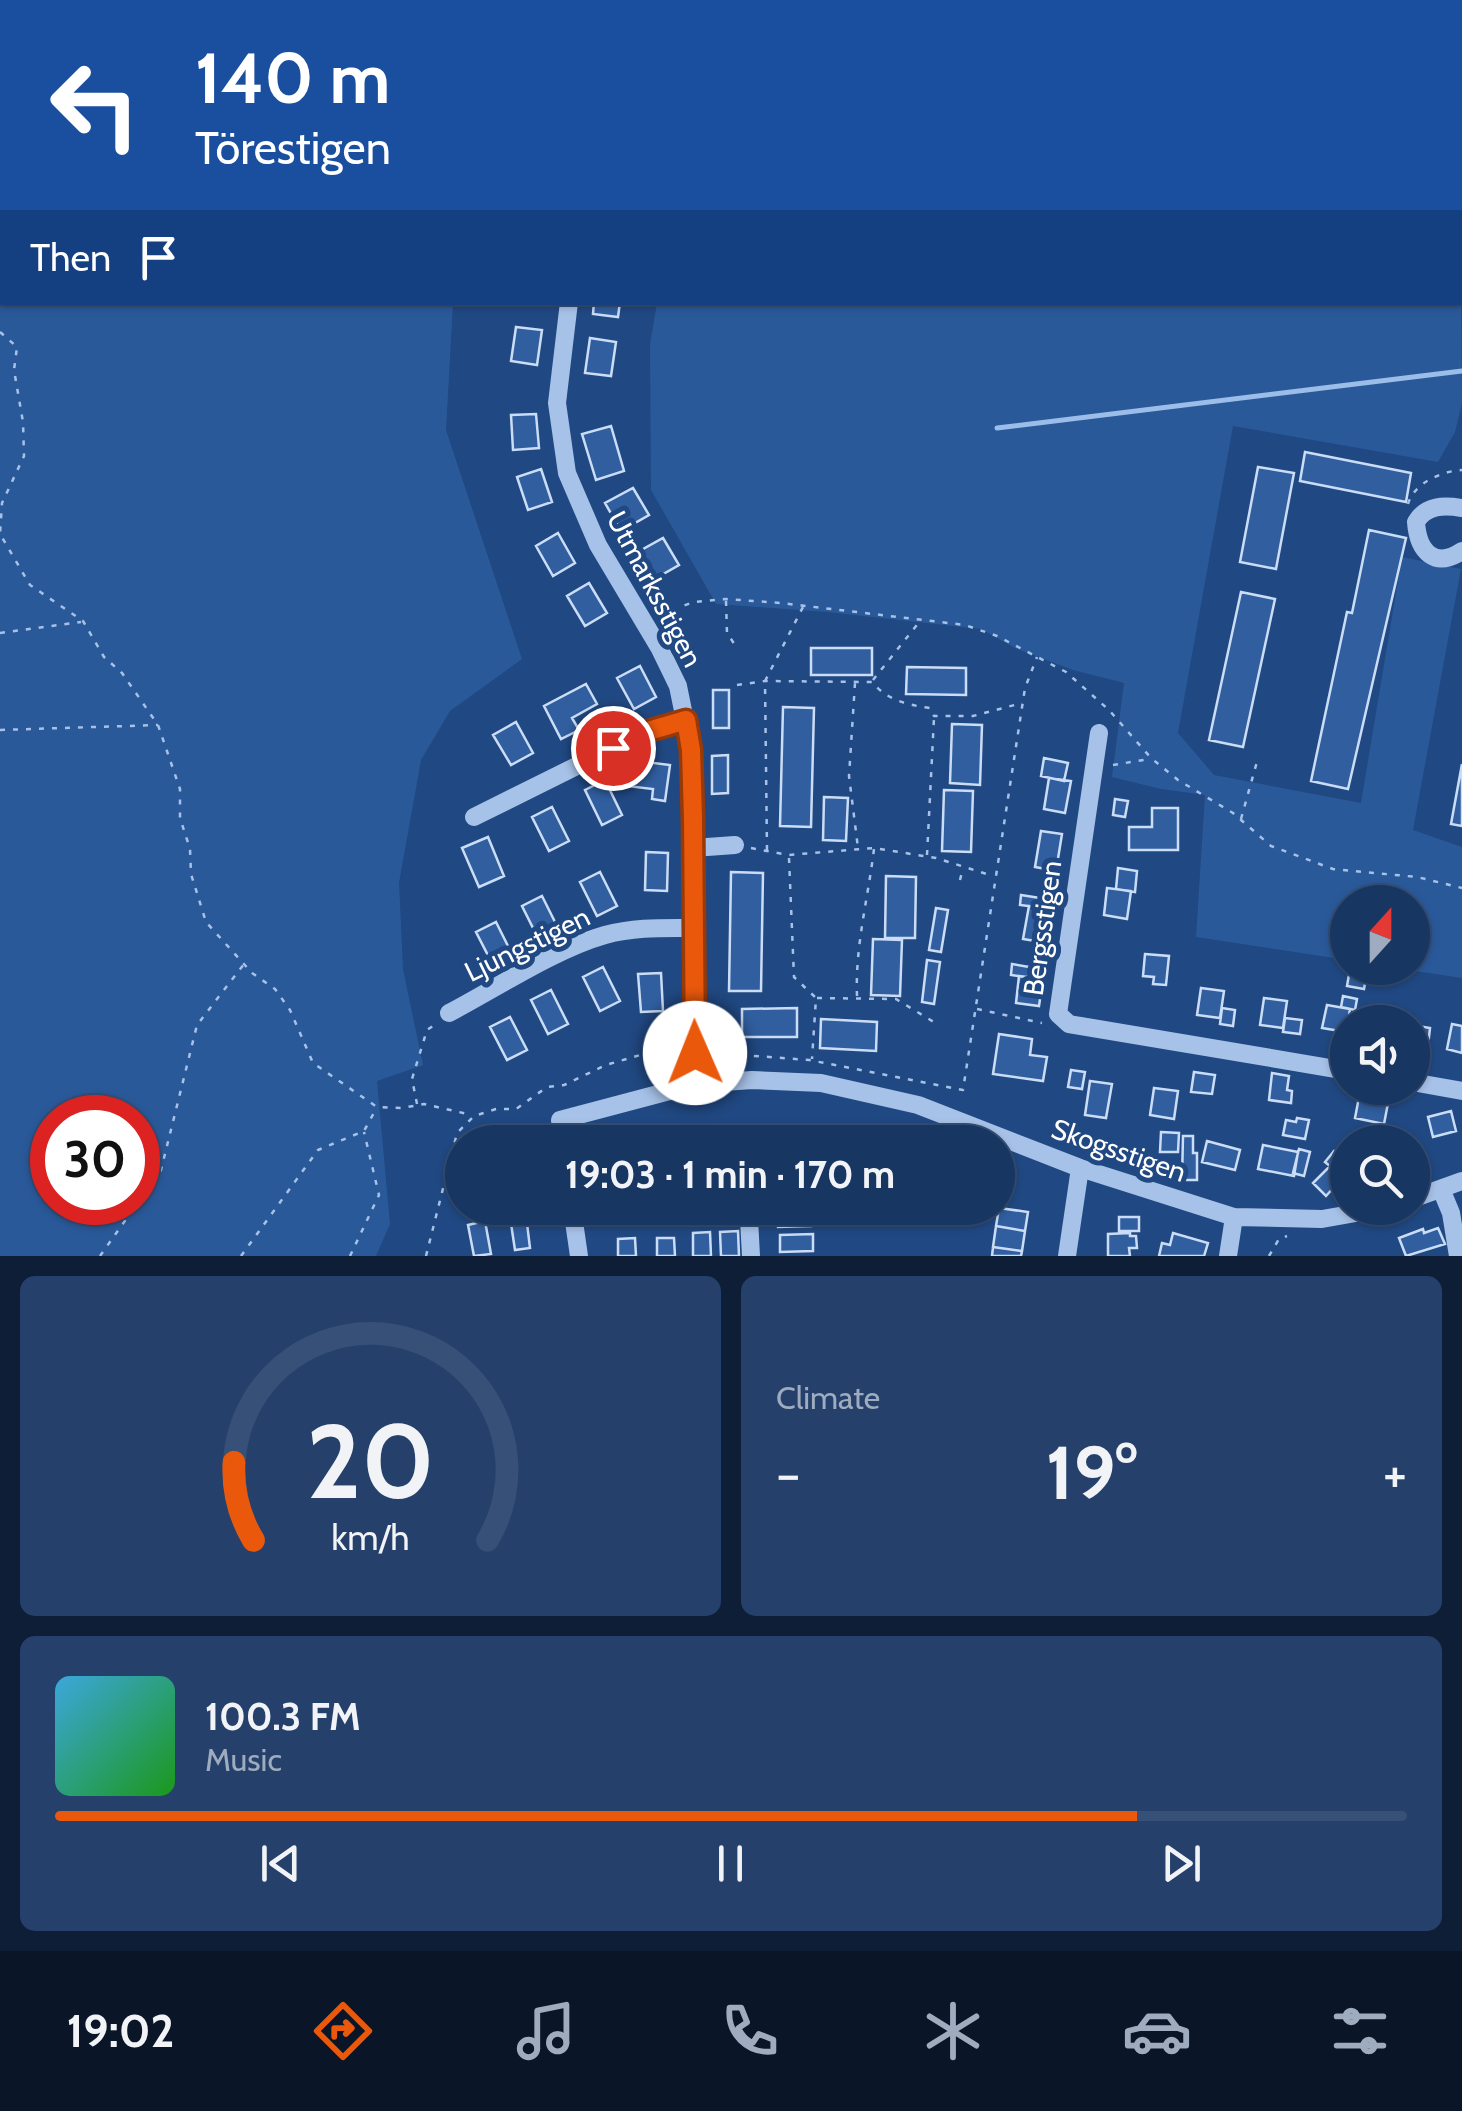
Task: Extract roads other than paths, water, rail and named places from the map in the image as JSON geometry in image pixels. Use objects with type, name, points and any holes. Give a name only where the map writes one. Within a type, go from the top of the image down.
[{"type":"street","name":"Utmarksstigen","points":[[569,305],[557,402],[567,473],[598,544],[678,686],[691,750],[696,1084]]},
{"type":"street","points":[[1462,508],[1434,507],[1421,513],[1416,522],[1421,545],[1428,554],[1439,560],[1450,559],[1462,550]]},
{"type":"street","points":[[474,817],[645,732],[686,720]]},
{"type":"street","name":"Bergsstigen","points":[[1098,733],[1058,1014],[1069,1024],[1330,1068]]},
{"type":"street","points":[[692,848],[734,844]]},
{"type":"street","name":"Ljungstigen","points":[[449,1014],[602,936],[639,928],[692,928]]},
{"type":"street","name":"Skogsstigen","points":[[561,1125],[560,1120],[696,1084],[795,1081],[867,1091],[918,1105],[1080,1168],[1234,1217],[1330,1218]]},
{"type":"street","points":[[1430,1085],[1462,1091]]},
{"type":"street","points":[[1067,1256],[1080,1168]]},
{"type":"street","points":[[1430,1193],[1462,1181]]},
{"type":"street","points":[[1441,1189],[1451,1213],[1458,1256]]},
{"type":"street","points":[[1228,1256],[1234,1217]]},
{"type":"street","points":[[573,1225],[575,1256]]},
{"type":"street","points":[[749,1225],[751,1256]]},
{"type":"waterway","points":[[997,428],[1462,371]]}]
